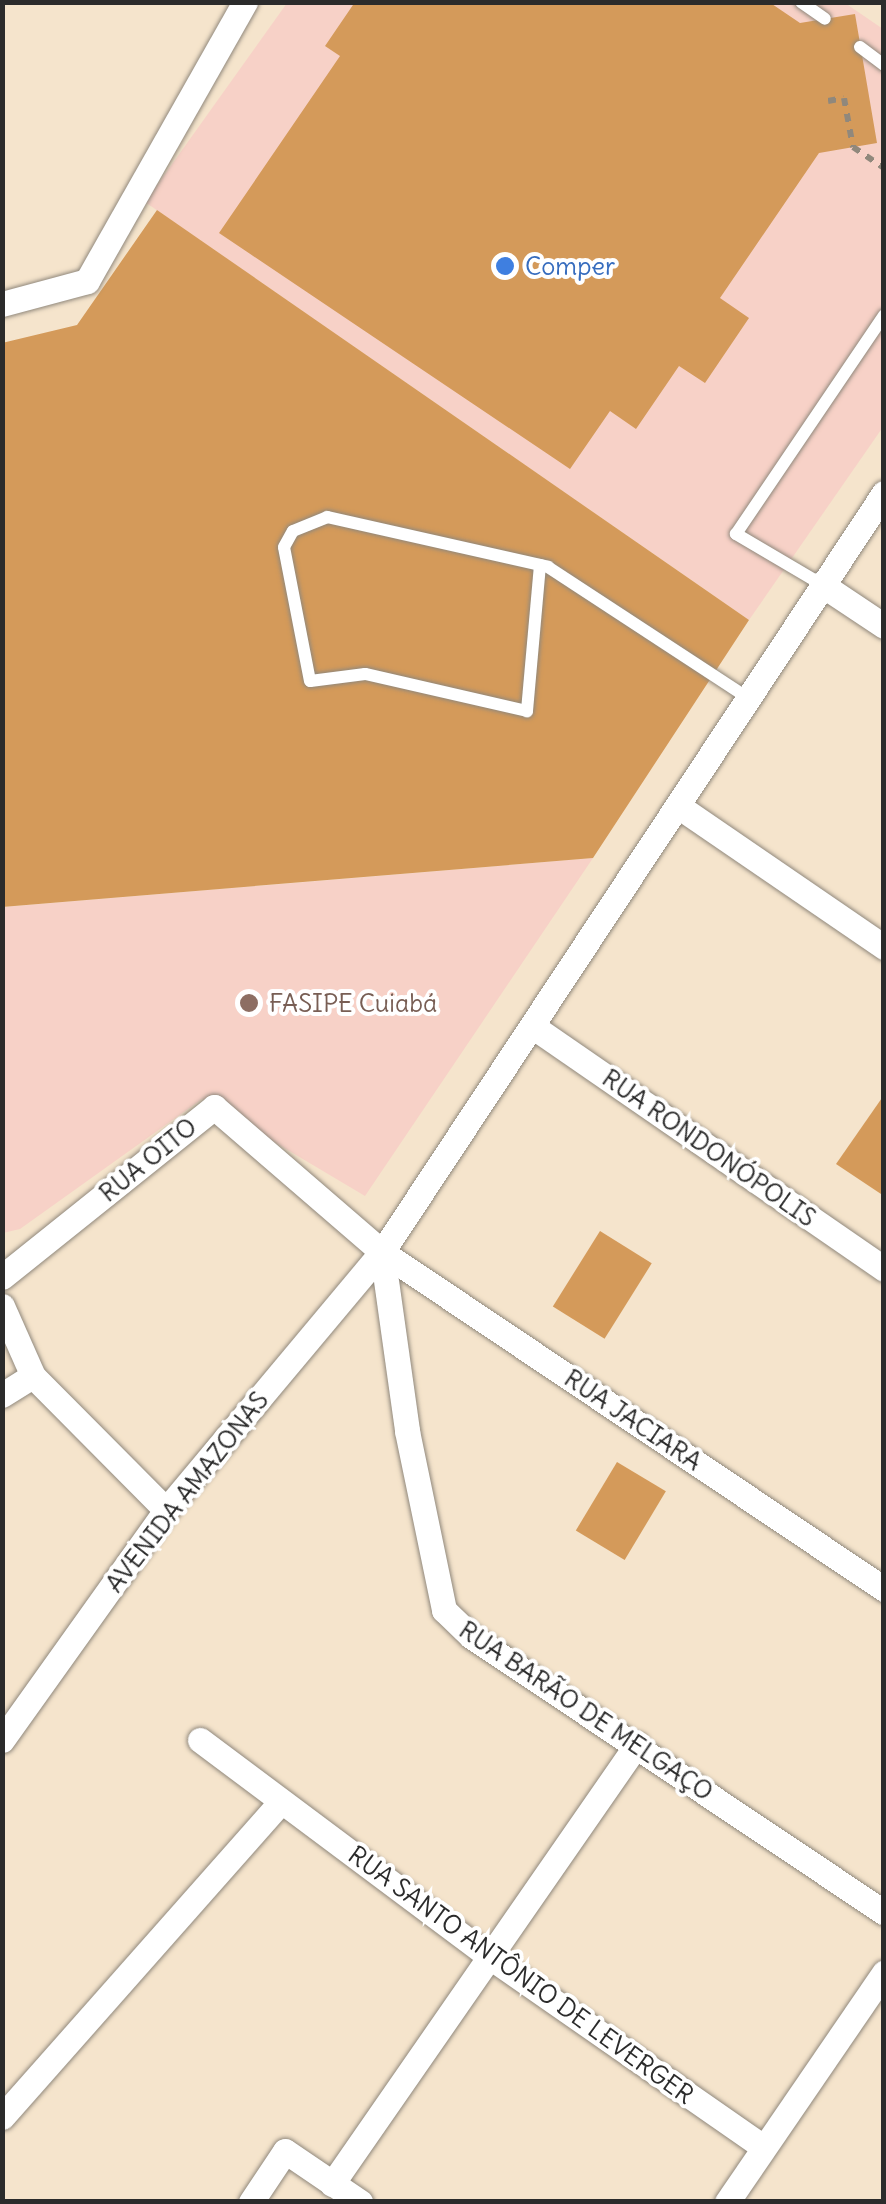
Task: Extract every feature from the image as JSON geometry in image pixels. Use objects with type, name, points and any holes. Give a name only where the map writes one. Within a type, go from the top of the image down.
[{"type":"street","points":[[2,304],[87,282],[245,2]]},
{"type":"street","name":"AVENIDA AMAZONAS","points":[[2,1740],[166,1510],[382,1252],[535,1028],[821,584],[884,493]]},
{"type":"street","points":[[821,584],[884,626]]},
{"type":"street","points":[[678,806],[884,947]]},
{"type":"street","name":"RUA RONDONÓPOLIS","points":[[535,1028],[884,1269]]},
{"type":"street","name":"RUA OITO","points":[[2,1278],[214,1107],[382,1252]]},
{"type":"street","name":"RUA JACIARA","points":[[382,1252],[884,1588]]},
{"type":"street","name":"RUA BARÃO DE MELGAÇO","points":[[382,1252],[406,1432],[444,1610],[471,1636],[884,1912]]},
{"type":"street","points":[[2,1306],[34,1376],[166,1510]]},
{"type":"street","points":[[2,1394],[34,1376]]},
{"type":"street","name":"RUA SANTO ANTÔNIO DE LEVERGER","points":[[200,1740],[490,1957],[762,2146]]},
{"type":"street","points":[[332,2184],[638,1744]]},
{"type":"street","points":[[2,2117],[281,1802]]},
{"type":"street","points":[[727,2202],[762,2146],[880,1984]]},
{"type":"street","points":[[251,2202],[285,2151],[360,2202]]},
{"type":"lane","points":[[801,2],[825,19]]},
{"type":"lane","points":[[860,47],[884,65]]},
{"type":"lane","points":[[821,584],[736,534],[884,315]]},
{"type":"lane","points":[[540,566],[527,711],[365,674],[310,681],[283,561],[293,531],[308,521],[327,517],[540,566],[748,698]]},
{"type":"path","points":[[828,101],[844,98],[853,147],[884,168]]},
{"type":"shaded area","name":"Comper","points":[[287,3],[845,3],[883,29],[883,427],[749,620],[145,202]]},
{"type":"shaded area","name":"FASIPE Cuiabá","points":[[593,858],[365,1196],[202,1099],[20,1229],[3,1233],[3,907]]},
{"type":"building","name":"Comper","points":[[355,2],[769,2],[800,23],[855,14],[877,143],[819,153],[720,298],[749,318],[705,383],[679,366],[636,429],[610,411],[570,469],[219,233],[340,56],[325,46]]},
{"type":"building","points":[[157,210],[749,620],[593,858],[2,907],[2,343],[77,325]]},
{"type":"building","points":[[884,1095],[884,1196],[836,1164]]},
{"type":"building","points":[[600,1231],[652,1263],[605,1339],[553,1306]]},
{"type":"building","points":[[617,1462],[666,1491],[625,1560],[576,1531]]},
{"type":"place","name":"Comper","points":[[505,266]]},
{"type":"place","name":"FASIPE Cuiabá","points":[[249,1003]]}]
